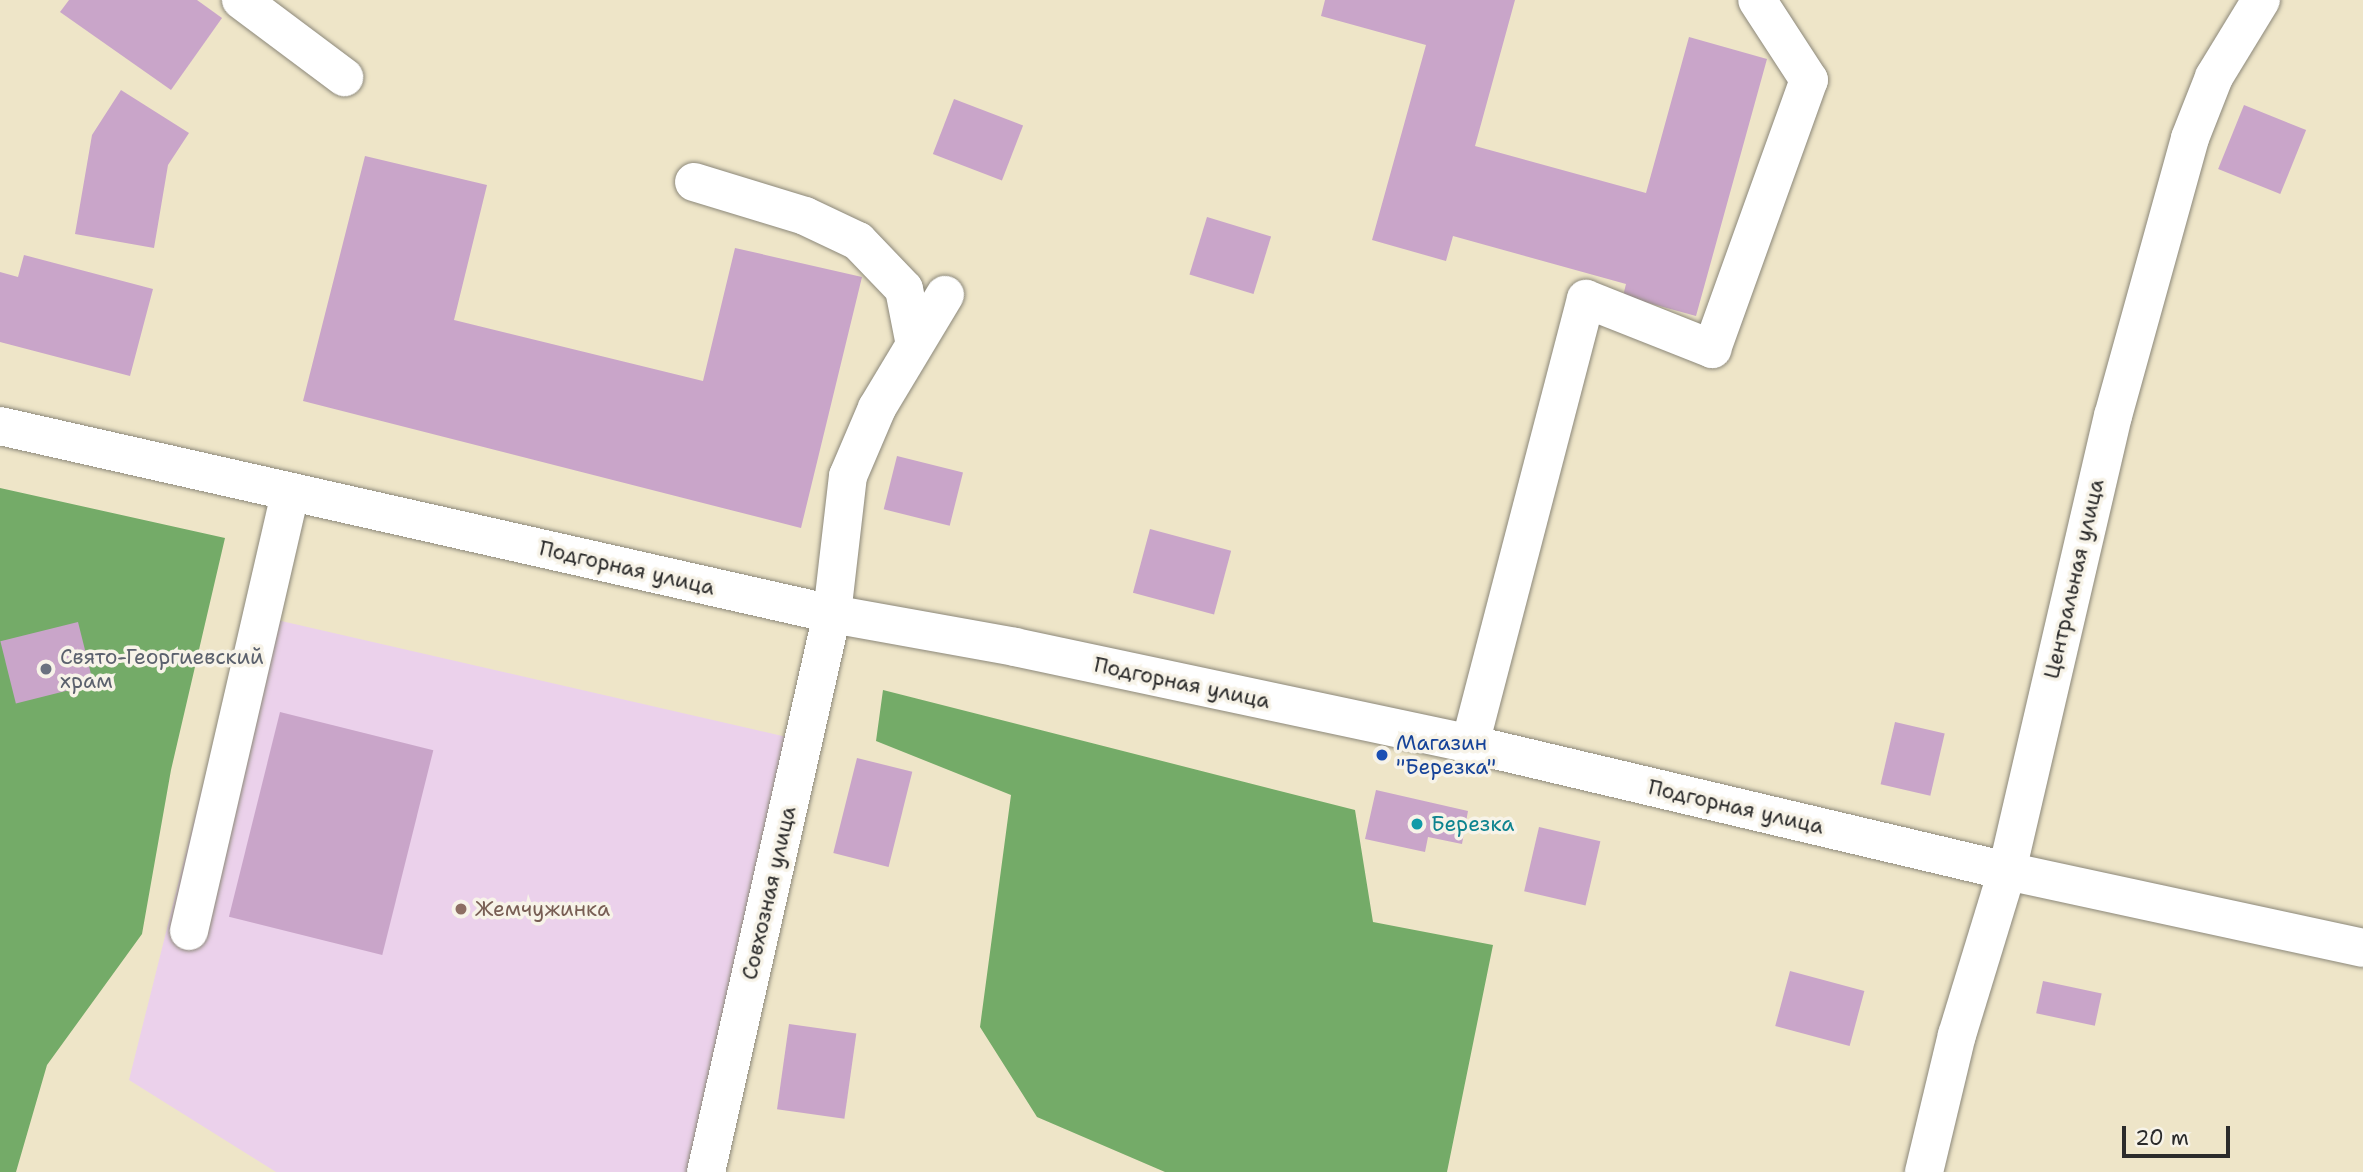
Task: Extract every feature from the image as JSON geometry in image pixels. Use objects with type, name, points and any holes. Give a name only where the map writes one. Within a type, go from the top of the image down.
[{"type":"street","points":[[241,0],[344,77]]},
{"type":"street","points":[[1470,744],[1586,299],[1712,349],[1809,80],[1757,0]]},
{"type":"street","name":"Центральная улица","points":[[1924,1172],[1957,1035],[2007,871],[2110,430],[2190,138],[2214,77],[2261,0]]},
{"type":"street","points":[[694,182],[805,216],[858,241],[904,289],[914,340]]},
{"type":"street","name":"Совхозная улица","points":[[706,1172],[832,614],[848,476],[914,340],[945,295]]},
{"type":"street","name":"Подгорная улица","points":[[0,426],[290,494],[832,614],[1015,647],[1470,744],[2007,871],[2363,948]]},
{"type":"street","points":[[189,931],[290,494]]},
{"type":"shaded area","name":"Жемчужинка","points":[[246,613],[791,738],[690,1172],[276,1172],[129,1080]]},
{"type":"green space","points":[[0,488],[225,538],[171,770],[142,934],[47,1065],[16,1172],[0,1172]]},
{"type":"green space","points":[[883,690],[1355,810],[1373,922],[1493,945],[1447,1172],[1165,1172],[1037,1117],[980,1027],[1011,795],[876,741]]},
{"type":"building","points":[[69,0],[197,0],[222,18],[171,90],[60,12]]},
{"type":"building","points":[[1325,0],[1515,0],[1475,146],[1646,193],[1689,37],[1767,59],[1696,316],[1623,296],[1626,284],[1453,236],[1446,261],[1372,240],[1426,45],[1321,16]]},
{"type":"building","points":[[121,90],[189,133],[168,165],[154,248],[75,234],[92,135]]},
{"type":"building","points":[[954,99],[1023,126],[1002,181],[933,154]]},
{"type":"building","points":[[2244,105],[2306,130],[2280,194],[2218,169]]},
{"type":"building","points":[[365,156],[487,185],[454,320],[703,381],[735,248],[862,277],[801,528],[303,401]]},
{"type":"building","points":[[1207,217],[1271,237],[1254,294],[1189,274]]},
{"type":"building","points":[[24,255],[153,289],[130,376],[0,342],[0,272],[18,277]]},
{"type":"building","points":[[897,456],[963,472],[950,526],[884,509]]},
{"type":"building","points":[[1150,529],[1231,551],[1214,614],[1133,593]]},
{"type":"building","name":"Свято-Георгиевский храм","points":[[78,622],[93,684],[16,703],[0,641]]},
{"type":"building","points":[[280,712],[433,750],[382,955],[229,917]]},
{"type":"building","points":[[1895,722],[1945,733],[1930,796],[1881,784]]},
{"type":"building","points":[[857,758],[912,772],[889,867],[833,853]]},
{"type":"building","name":"Березка","points":[[1376,790],[1468,811],[1462,844],[1428,837],[1425,852],[1365,839]]},
{"type":"building","points":[[1539,827],[1600,841],[1586,905],[1524,891]]},
{"type":"building","points":[[1790,971],[1864,991],[1850,1046],[1775,1026]]},
{"type":"building","points":[[2043,981],[2102,993],[2095,1026],[2036,1013]]},
{"type":"building","points":[[789,1024],[856,1033],[844,1119],[777,1109]]},
{"type":"place","name":"Свято-Георгиевский храм","points":[[46,669]]},
{"type":"place","name":"Магазин \"Березка\"","points":[[1382,755]]},
{"type":"place","name":"Березка","points":[[1417,824]]},
{"type":"place","name":"Жемчужинка","points":[[461,909]]}]
